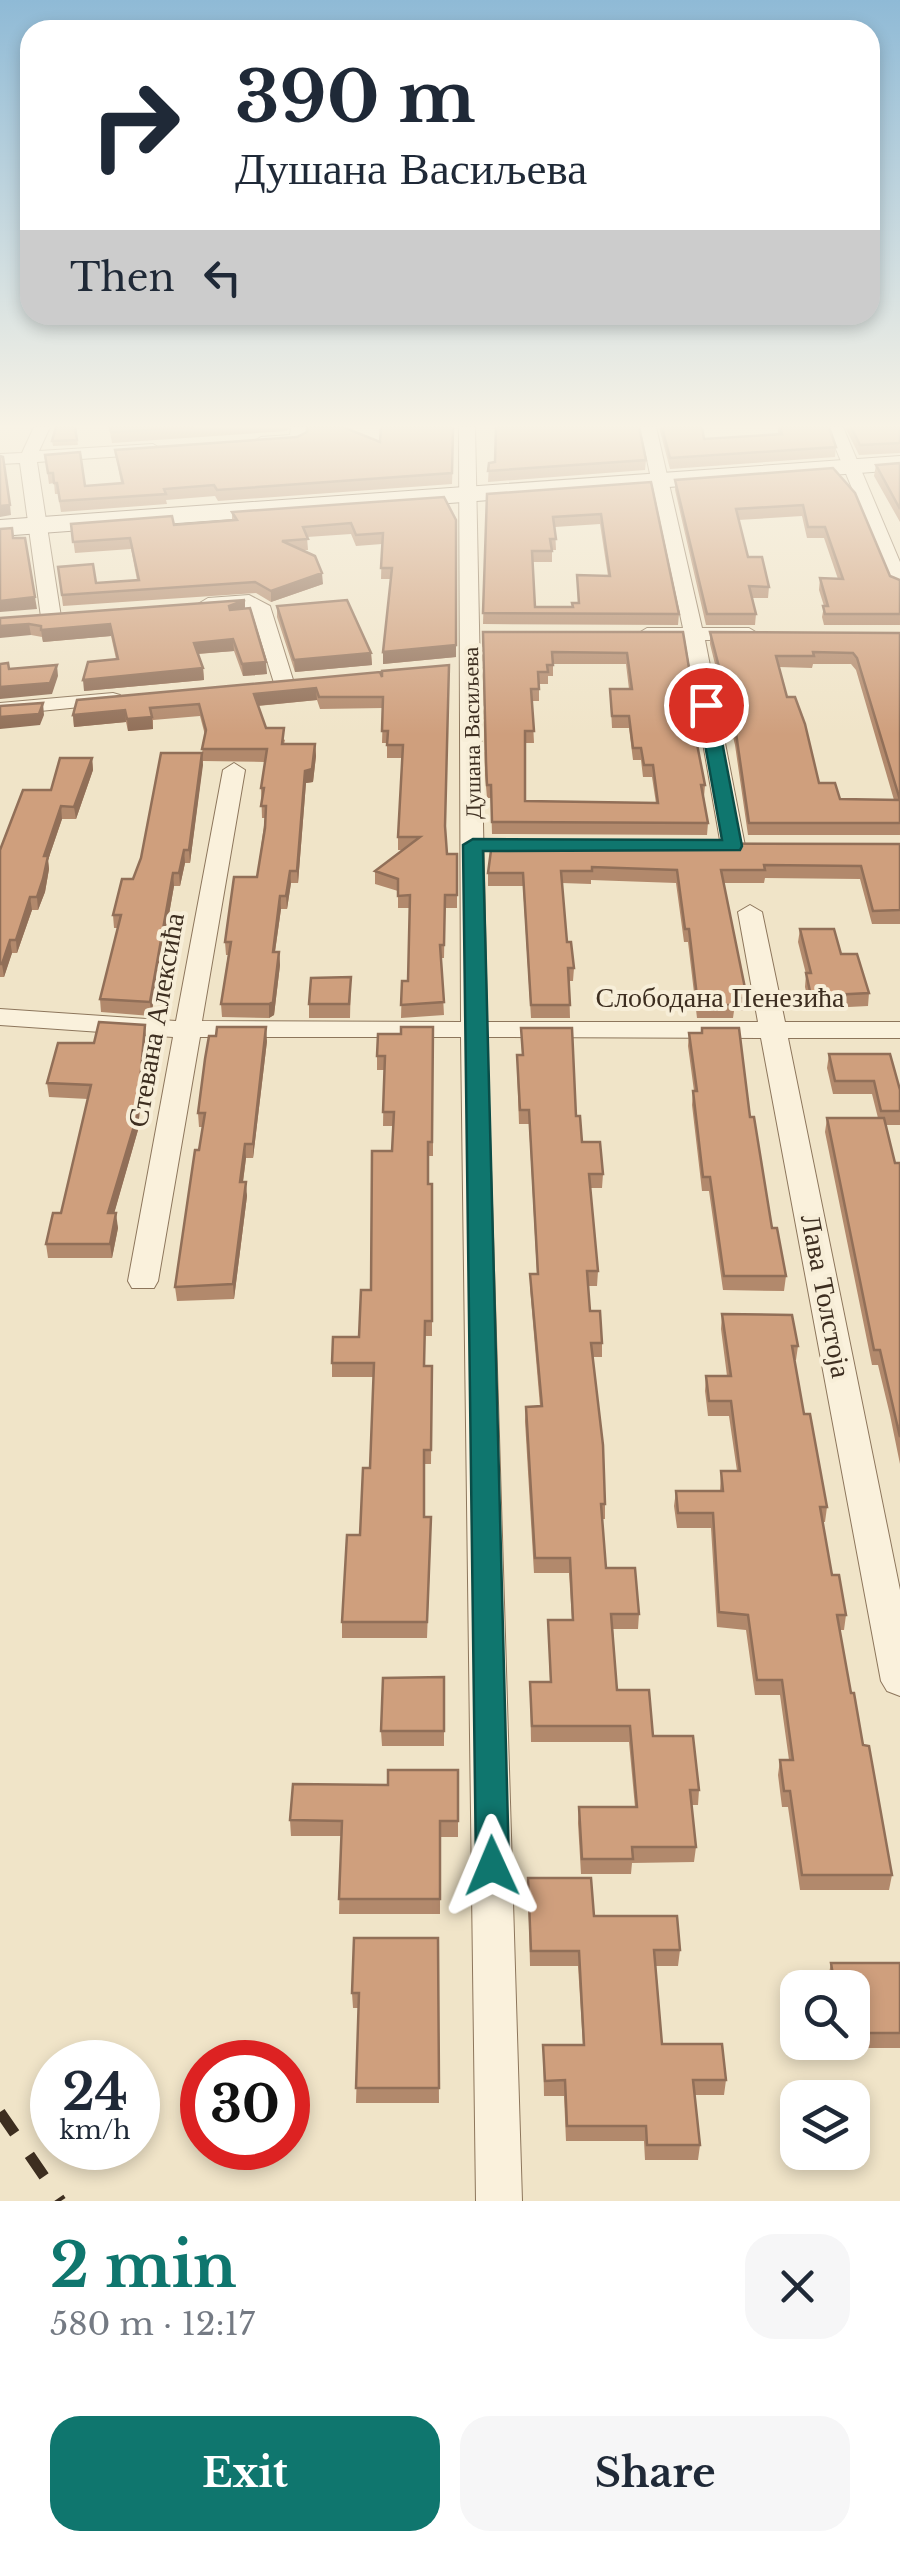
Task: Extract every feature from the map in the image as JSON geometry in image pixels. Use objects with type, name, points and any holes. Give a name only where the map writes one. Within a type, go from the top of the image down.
[{"type":"street","points":[[40,530],[52,617]]},
{"type":"street","name":"Душана Васиљева","points":[[470,530],[480,634],[461,666],[483,845],[474,1028],[499,2201]]},
{"type":"street","points":[[669,530],[694,634],[732,846]]},
{"type":"street","points":[[877,530],[900,584]]},
{"type":"street","points":[[189,606],[248,601],[260,606],[284,683]]},
{"type":"street","points":[[619,634],[769,634]]},
{"type":"street","points":[[0,709],[132,697]]},
{"type":"street","name":"Стевана Алексића","points":[[142,1281],[234,770]]},
{"type":"street","name":"Лава Толстоја","points":[[750,912],[900,1682]]},
{"type":"street","name":"Слободана Пенезића","points":[[0,1016],[93,1026],[187,1029],[900,1030]]},
{"type":"building","points":[[0,530],[12,530],[13,538],[25,538],[35,597],[0,601]]},
{"type":"building","points":[[72,530],[304,530],[308,539],[282,541],[315,556],[322,573],[271,591],[255,582],[62,595],[58,567],[93,564],[96,583],[139,580],[130,538],[73,542]]},
{"type":"building","points":[[354,530],[456,530],[456,645],[383,652],[392,568],[381,568],[383,533],[356,535]]},
{"type":"building","points":[[486,530],[555,530],[556,539],[550,539],[552,551],[532,551],[535,607],[573,607],[572,603],[579,603],[577,575],[610,576],[603,530],[661,530],[679,614],[483,613]]},
{"type":"building","points":[[687,530],[741,530],[748,557],[762,557],[769,587],[749,586],[756,614],[707,614]]},
{"type":"building","points":[[826,530],[870,530],[890,576],[900,580],[900,614],[825,614],[823,606],[828,606],[820,578],[843,579]]},
{"type":"building","points":[[245,600],[229,606],[230,610],[250,608],[266,662],[242,664],[233,639],[194,643],[203,668],[83,680],[88,662],[118,659],[110,624],[41,630],[41,626],[29,624],[0,626],[0,618]]},
{"type":"building","points":[[347,600],[371,653],[294,660],[277,606]]},
{"type":"building","points":[[483,632],[683,632],[690,674],[686,674],[686,688],[705,785],[701,785],[708,823],[492,822],[491,785],[487,785]],"holes":[[[552,652],[627,653],[632,689],[610,689],[612,716],[629,716],[633,748],[641,748],[644,765],[653,765],[658,803],[525,801],[525,731],[534,731],[531,689],[539,689],[538,672],[548,672],[547,665],[553,665]]]},
{"type":"building","points":[[710,632],[900,633],[900,800],[900,823],[749,823],[736,733]],"holes":[[[813,652],[853,653],[857,658],[900,800],[840,799],[835,783],[819,783],[805,724],[795,697],[787,697],[776,656],[814,656]]]},
{"type":"building","points":[[8,663],[9,669],[57,665],[50,683],[0,687],[0,664]]},
{"type":"building","points":[[449,665],[445,826],[447,854],[457,854],[457,895],[445,895],[444,945],[440,945],[444,1002],[401,1005],[402,981],[408,981],[410,895],[398,896],[398,879],[375,871],[420,837],[398,837],[403,745],[387,745],[388,731],[382,731],[383,697],[319,697],[316,688],[254,694],[266,728],[284,728],[282,744],[315,744],[312,769],[305,771],[297,871],[290,871],[286,896],[280,896],[273,952],[279,952],[273,1002],[221,1004],[231,942],[225,942],[234,877],[257,877],[265,828],[266,806],[261,806],[261,788],[267,749],[202,749],[206,730],[199,704],[150,708],[152,717],[127,719],[125,710],[73,715],[77,700],[380,672],[382,677],[382,671]]},
{"type":"building","points":[[43,703],[39,714],[0,717],[0,706]]},
{"type":"building","points":[[161,753],[202,753],[189,850],[184,850],[179,873],[173,873],[150,1002],[100,999],[121,915],[113,915],[122,879],[133,879],[141,858]]},
{"type":"building","points":[[60,758],[92,758],[74,807],[61,806],[44,856],[48,856],[37,897],[30,897],[16,940],[10,940],[0,964],[0,850],[23,790],[51,790]]},
{"type":"building","points":[[492,843],[900,844],[900,910],[873,911],[861,866],[764,865],[765,870],[721,870],[747,998],[733,998],[735,1005],[698,1005],[677,870],[592,867],[592,871],[561,871],[567,942],[571,942],[574,968],[568,968],[570,1005],[531,1005],[523,873],[488,873]]},
{"type":"building","points":[[800,929],[834,929],[841,954],[857,954],[869,993],[811,996],[806,973],[811,973]]},
{"type":"building","points":[[351,977],[349,1004],[309,1004],[311,978]]},
{"type":"building","points":[[99,1022],[145,1025],[137,1116],[108,1213],[116,1213],[110,1244],[46,1244],[53,1213],[61,1213],[91,1085],[47,1083],[58,1043],[94,1043]]},
{"type":"building","points":[[217,1027],[266,1027],[253,1144],[245,1144],[240,1182],[246,1182],[233,1284],[175,1287],[195,1150],[199,1150],[205,1113],[198,1113],[205,1059],[209,1036],[216,1036]]},
{"type":"building","points":[[401,1027],[433,1027],[432,1142],[428,1142],[428,1184],[432,1184],[432,1321],[425,1321],[424,1366],[432,1366],[431,1450],[424,1450],[424,1517],[431,1517],[427,1622],[342,1622],[347,1535],[360,1535],[363,1468],[370,1468],[374,1363],[332,1363],[333,1337],[359,1337],[361,1290],[371,1290],[372,1151],[392,1151],[394,1112],[383,1112],[385,1056],[377,1056],[378,1034],[401,1034]]},
{"type":"building","points":[[521,1028],[572,1028],[576,1116],[580,1116],[582,1142],[600,1142],[603,1174],[589,1174],[598,1271],[587,1271],[590,1311],[600,1311],[602,1343],[591,1343],[603,1445],[605,1504],[601,1504],[606,1568],[635,1568],[639,1614],[611,1614],[617,1690],[649,1690],[653,1736],[693,1736],[699,1790],[690,1790],[696,1847],[632,1847],[633,1859],[582,1859],[579,1807],[637,1807],[630,1726],[532,1726],[530,1682],[551,1682],[548,1620],[573,1620],[570,1558],[535,1558],[526,1407],[542,1406],[530,1274],[538,1274],[529,1110],[520,1110],[517,1055],[523,1055]]},
{"type":"building","points":[[702,1028],[739,1028],[750,1117],[754,1117],[772,1228],[777,1228],[786,1276],[724,1276],[710,1177],[703,1177],[693,1091],[697,1091],[689,1033],[702,1033]]},
{"type":"building","points":[[829,1054],[890,1054],[900,1090],[900,1111],[881,1111],[874,1081],[835,1081]]},
{"type":"building","points":[[827,1118],[884,1118],[895,1163],[900,1163],[900,1437],[880,1350],[874,1350]]},
{"type":"building","points":[[722,1314],[792,1315],[798,1346],[792,1346],[804,1414],[810,1414],[827,1507],[820,1507],[832,1575],[839,1575],[846,1615],[837,1615],[863,1745],[869,1746],[892,1875],[802,1875],[790,1791],[784,1791],[780,1760],[793,1760],[782,1680],[757,1680],[748,1615],[719,1612],[713,1513],[678,1513],[676,1491],[723,1491],[721,1471],[740,1471],[731,1401],[709,1401],[706,1376],[731,1376]]},
{"type":"building","points":[[444,1677],[444,1731],[381,1731],[383,1678]]},
{"type":"building","points":[[388,1770],[458,1770],[458,1821],[440,1821],[440,1899],[339,1899],[342,1821],[290,1820],[293,1784],[388,1785]]},
{"type":"building","points":[[528,1878],[591,1878],[594,1916],[677,1916],[680,1950],[654,1950],[662,2044],[722,2044],[726,2080],[693,2080],[700,2145],[647,2145],[646,2126],[567,2126],[565,2080],[545,2081],[543,2045],[584,2045],[579,1951],[531,1951]]},
{"type":"building","points":[[354,1938],[438,1938],[439,2088],[356,2088],[359,1993],[352,1993]]},
{"type":"building","points":[[831,1963],[900,1963],[900,2033],[870,2033],[870,1970],[832,1970]]},
{"type":"railway","points":[[0,2112],[61,2201]]},
{"type":"route","points":[[492,1866],[473,845],[733,846],[706,705]]}]
